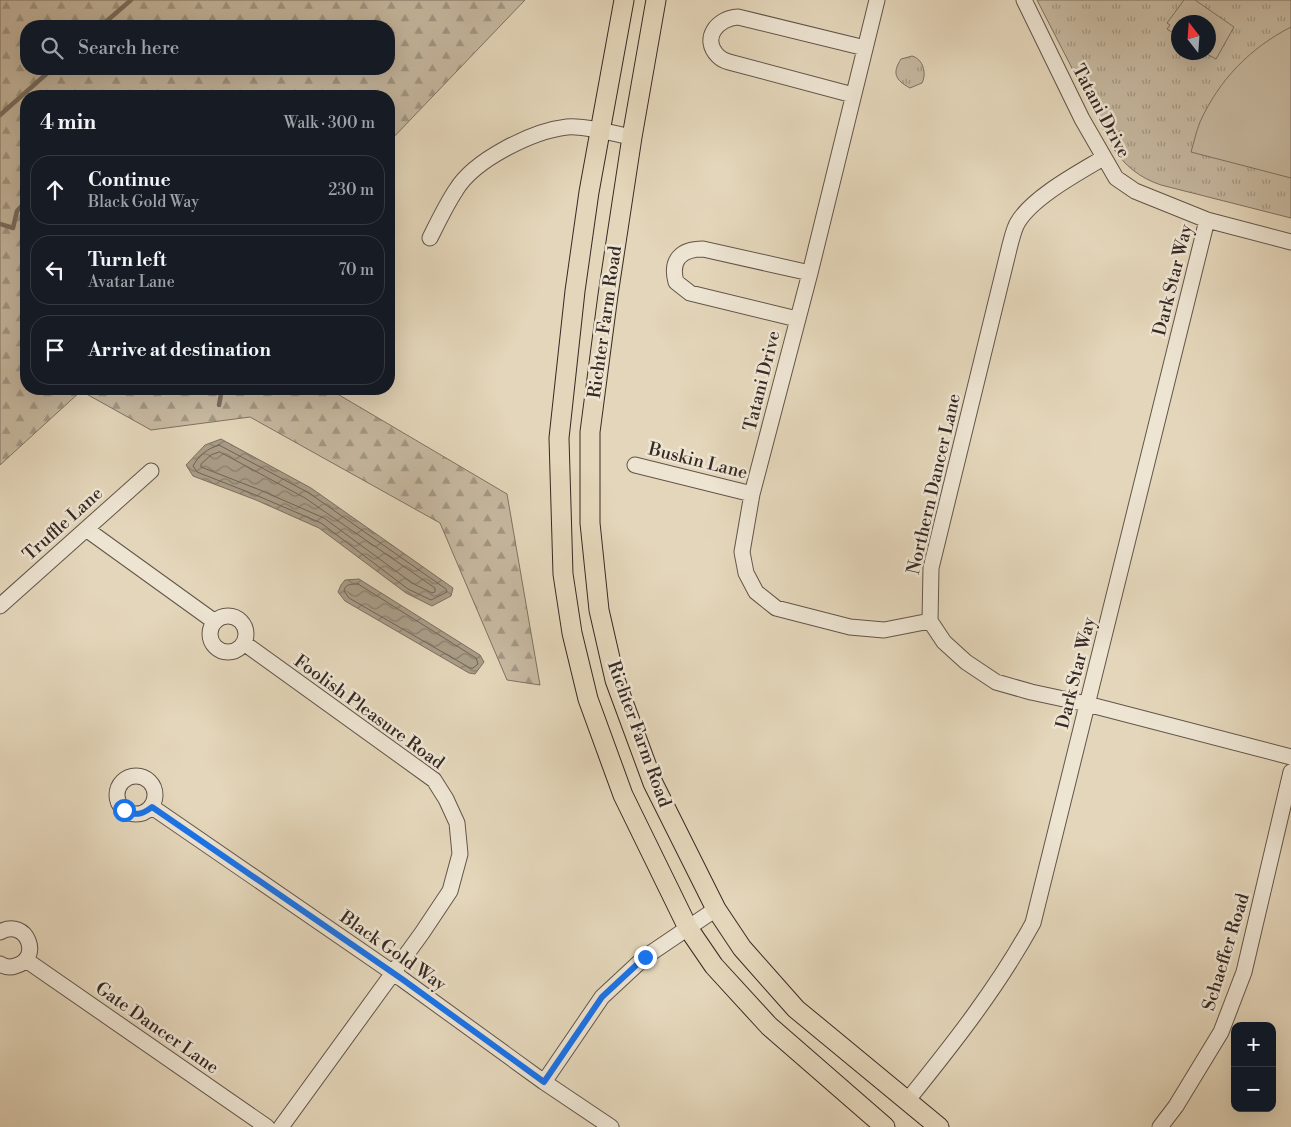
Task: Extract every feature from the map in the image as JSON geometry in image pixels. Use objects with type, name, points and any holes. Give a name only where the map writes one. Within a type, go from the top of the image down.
[{"type":"main road","name":"Richter Farm Road","points":[[624,0],[589,192],[575,291],[559,438],[563,574],[572,634],[588,699],[623,795],[688,928],[714,966],[769,1026],[885,1127]]},
{"type":"main road","name":"Richter Farm Road","points":[[656,0],[632,137],[590,432],[590,523],[599,610],[615,680],[653,783],[716,909],[742,948],[796,1010],[939,1127]]},
{"type":"street","name":"Tatani Drive","points":[[876,0],[866,48],[810,273],[752,494],[742,552],[746,573],[756,592],[776,608],[850,627],[884,630],[930,621]]},
{"type":"street","name":"Tatani Drive","points":[[1024,0],[1082,119],[1116,178],[1135,192],[1207,220],[1291,242]]},
{"type":"street","points":[[853,95],[729,62],[718,57],[712,40],[713,33],[717,24],[724,20],[738,17],[866,48]]},
{"type":"street","points":[[430,238],[456,188],[483,162],[531,136],[568,127],[600,130],[632,137]]},
{"type":"street","name":"Northern Dancer Lane","points":[[930,621],[931,568],[1010,245],[1018,222],[1059,184],[1103,158]]},
{"type":"street","name":"Dark Star Way","points":[[908,1101],[967,1025],[1014,958],[1032,923],[1207,220]]},
{"type":"street","points":[[797,319],[690,293],[676,282],[675,266],[681,255],[693,249],[703,249],[810,273]]},
{"type":"street","name":"Buskin Lane","points":[[635,465],[752,494]]},
{"type":"street","name":"Truffle Lane","points":[[0,606],[151,471]]},
{"type":"street","points":[[86,529],[215,622]]},
{"type":"street","points":[[230,616],[237,619],[243,624],[246,631],[244,643],[237,650],[230,652],[216,649],[210,638],[210,631],[215,622],[222,617],[230,616]]},
{"type":"street","points":[[930,621],[944,642],[966,662],[996,682],[1291,757]]},
{"type":"street","name":"Foolish Pleasure Road","points":[[244,643],[434,780],[457,822],[460,854],[450,891],[422,933],[281,1127]]},
{"type":"street","name":"Schaeffer Road","points":[[1160,1127],[1176,1106],[1221,1032],[1244,972],[1291,772]]},
{"type":"street","name":"Black Gold Way","points":[[152,807],[392,972],[544,1082],[611,1127]]},
{"type":"street","points":[[544,1082],[602,997],[645,957],[716,909]]},
{"type":"street","points":[[0,932],[11,928],[18,930],[28,939],[30,946],[26,960],[19,965],[12,967],[0,964]]},
{"type":"street","name":"Gate Dancer Lane","points":[[26,960],[267,1127]]},
{"type":"green space","points":[[0,0],[525,0],[395,136],[395,90],[20,90],[20,395],[77,395],[0,465]]},
{"type":"green space","points":[[1037,0],[1291,0],[1291,218],[1161,185],[1146,179],[1123,160],[1113,148]]},
{"type":"green space","points":[[1184,0],[1195,0],[1234,27],[1216,59],[1216,15],[1173,15]]},
{"type":"green space","points":[[1171,18],[1171,32],[1167,29],[1170,25],[1167,23]]},
{"type":"green space","points":[[1291,27],[1291,178],[1191,152],[1200,122],[1216,92],[1226,79],[1249,55],[1276,35]]},
{"type":"green space","points":[[912,56],[921,63],[924,75],[922,83],[910,88],[898,79],[896,68],[901,59]]},
{"type":"green space","points":[[88,395],[339,395],[507,494],[540,685],[507,680],[440,523],[250,417],[151,430]]},
{"type":"water","points":[[221,439],[311,488],[453,588],[451,596],[432,606],[406,593],[319,528],[256,500],[193,476],[186,465],[205,445]]},
{"type":"water","points":[[359,579],[480,655],[484,662],[475,674],[469,673],[345,601],[338,592],[341,585],[345,580]]},
{"type":"waterway","points":[[108,20],[131,0]]},
{"type":"waterway","points":[[28,90],[45,75]]},
{"type":"waterway","points":[[0,115],[20,97]]},
{"type":"waterway","points":[[0,224],[13,228],[17,211],[20,208]]},
{"type":"waterway","points":[[219,405],[221,395]]},
{"type":"route","points":[[124,810],[131,814],[138,814],[146,812],[152,807],[402,979],[544,1082],[602,997],[645,957]]}]
